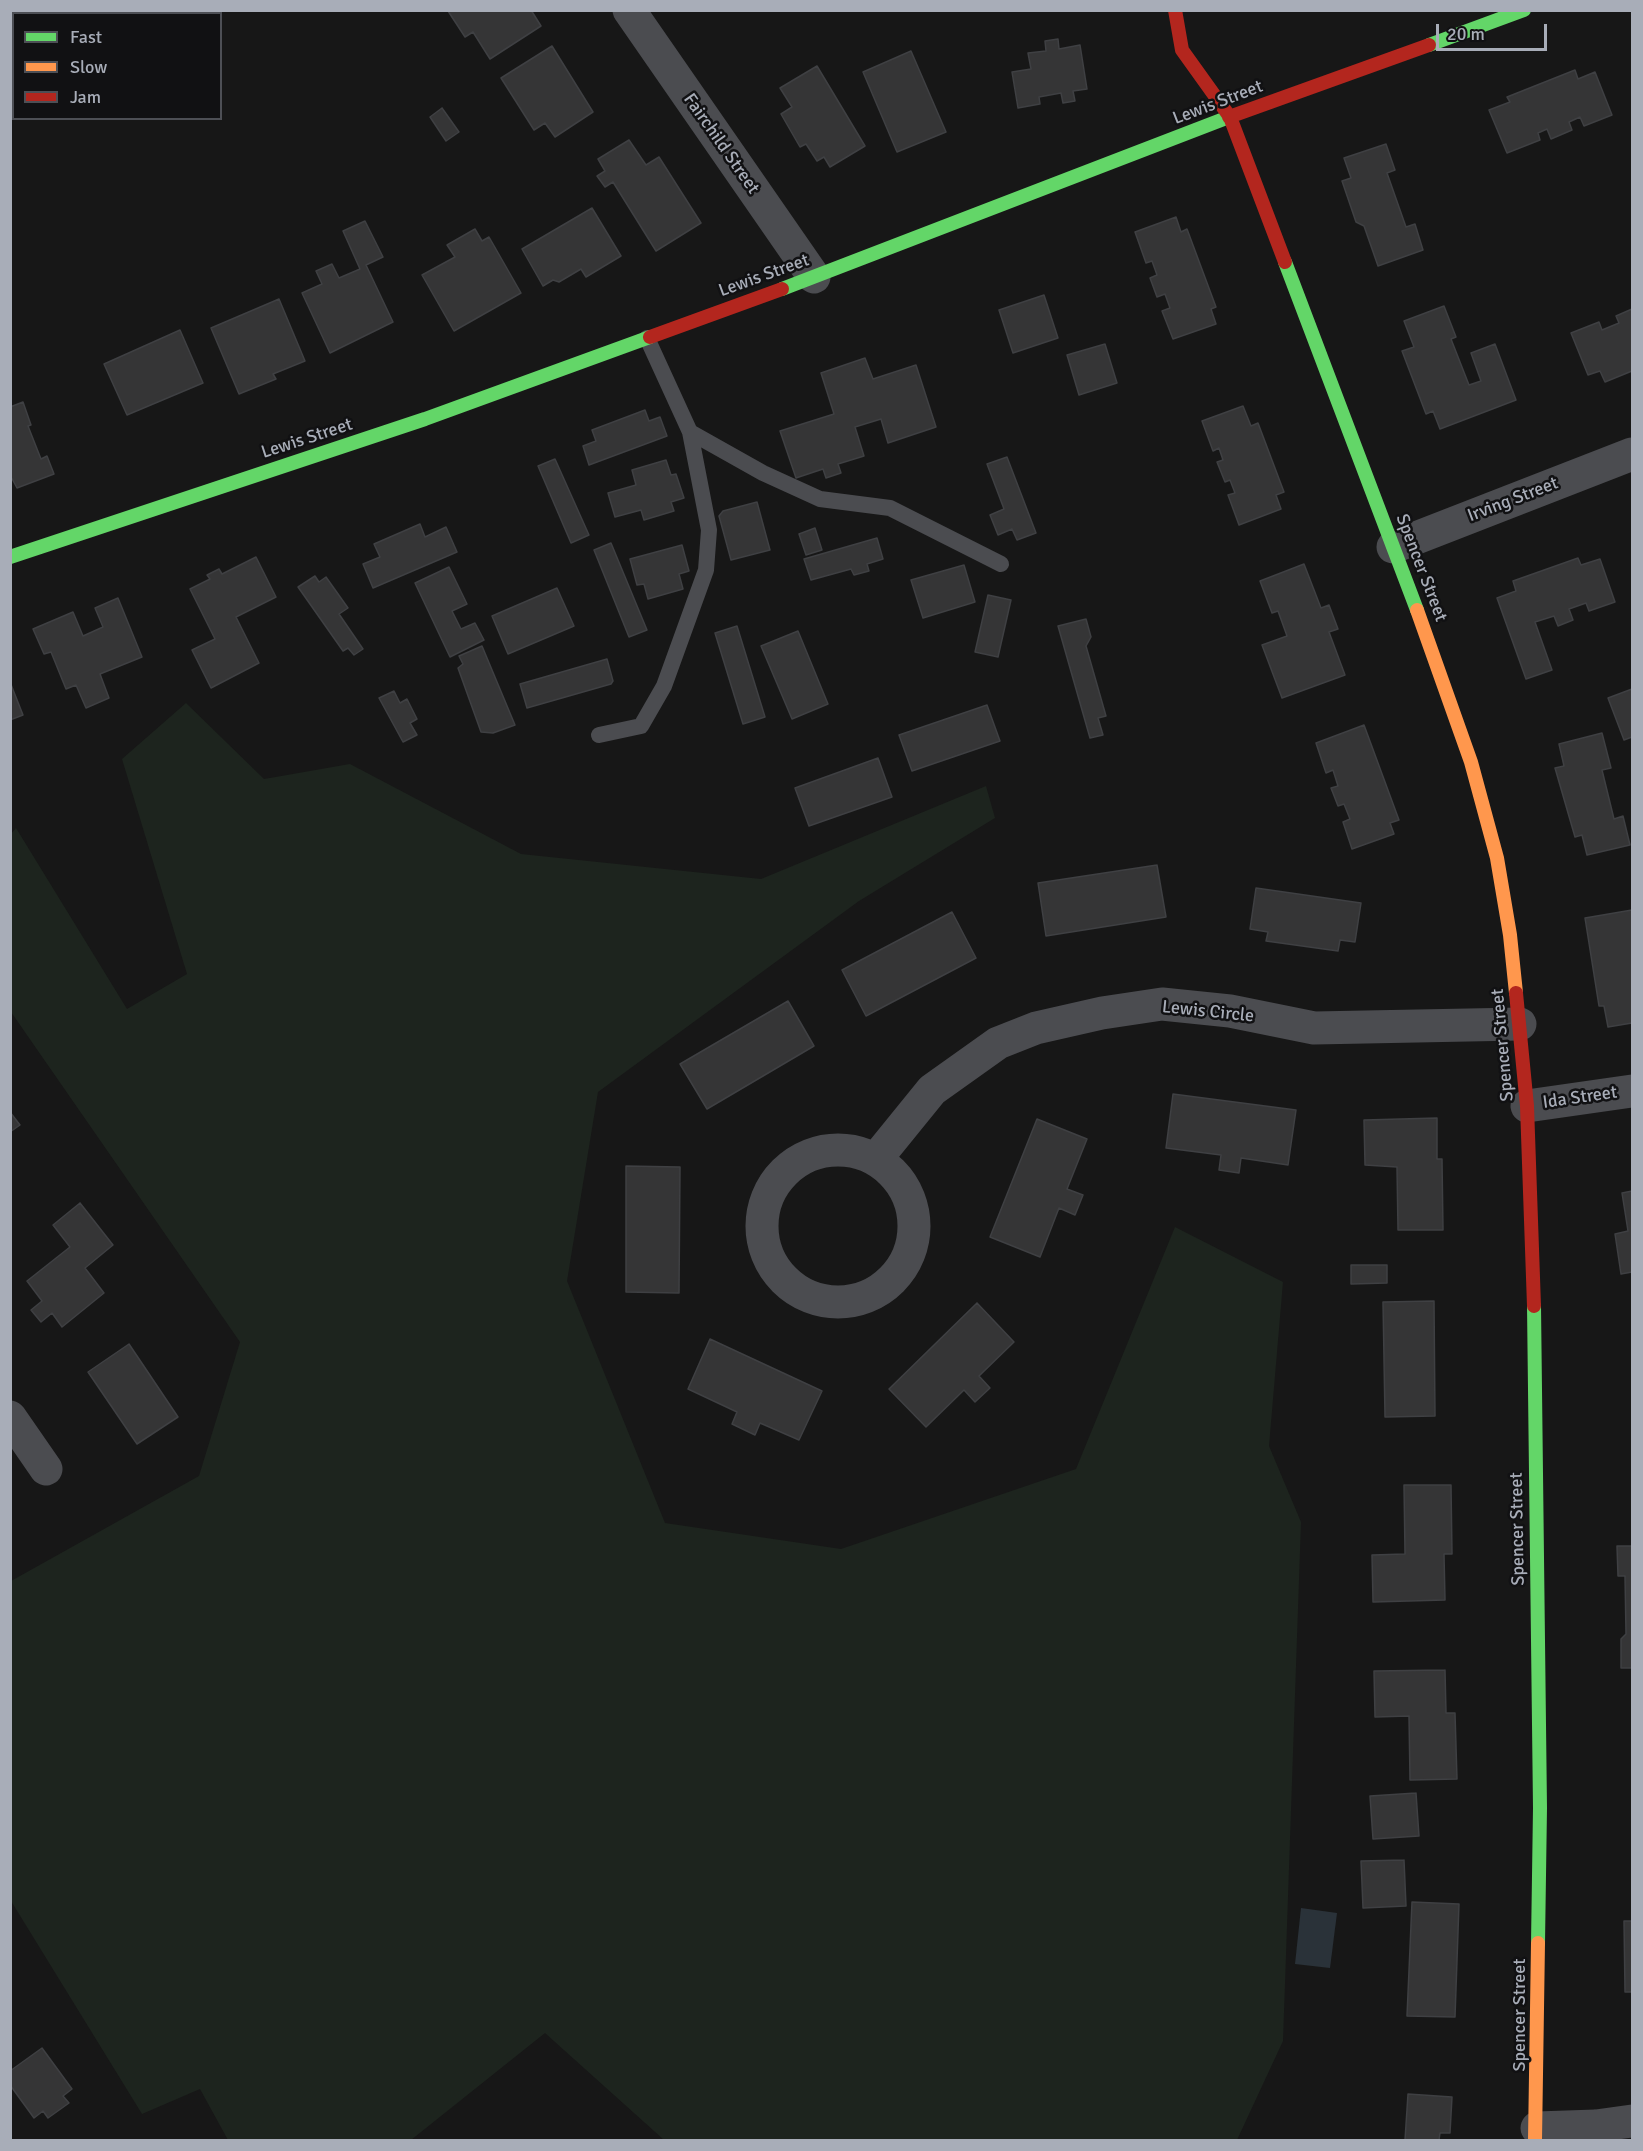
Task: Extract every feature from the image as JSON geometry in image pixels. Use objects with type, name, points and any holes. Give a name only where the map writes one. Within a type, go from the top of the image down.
[{"type":"street","name":"Fairchild Street","points":[[629,10],[814,276]]},
{"type":"street","name":"Spencer Street","points":[[1175,10],[1182,50],[1230,117],[1393,547],[1471,762],[1494,847],[1510,936],[1527,1106],[1533,1238],[1540,1808],[1536,2134]]},
{"type":"street","name":"Lewis Street","points":[[10,557],[425,419],[814,276],[1230,117],[1524,10]]},
{"type":"street","name":"Irving Street","points":[[1393,547],[1632,454]]},
{"type":"street","name":"Lewis Circle","points":[[876,1159],[932,1090],[998,1043],[1036,1028],[1102,1013],[1162,1004],[1230,1011],[1314,1028],[1520,1024]]},
{"type":"street","name":"Ida Street","points":[[1527,1106],[1632,1091]]},
{"type":"street","points":[[828,1149],[853,1150],[876,1159],[895,1173],[908,1193],[914,1216],[914,1239],[907,1261],[893,1280],[874,1293],[853,1302],[829,1302],[807,1296],[786,1282],[768,1255],[762,1239],[762,1215],[769,1191],[784,1171],[797,1161],[828,1149]]},
{"type":"street","points":[[10,1417],[46,1469]]},
{"type":"street","points":[[1536,2134],[1632,2121]]},
{"type":"lane","points":[[599,735],[641,726],[664,686],[706,570],[709,530],[690,432],[647,338]]},
{"type":"lane","points":[[690,432],[763,473],[820,499],[890,507],[1001,564]]},
{"type":"shaded area","points":[[11,10],[79,10],[81,12],[12,12],[11,99]]},
{"type":"shaded area","points":[[186,703],[264,779],[350,764],[521,854],[761,879],[986,786],[995,818],[859,901],[598,1092],[567,1281],[665,1523],[841,1549],[1076,1469],[1175,1227],[1283,1282],[1269,1446],[1301,1522],[1283,2041],[1237,2140],[664,2140],[545,2033],[411,2140],[228,2140],[200,2089],[142,2114],[11,1901],[11,1581],[199,1476],[240,1342],[11,1012],[10,835],[16,828],[127,1009],[187,974],[122,759]]},
{"type":"shaded area","points":[[1301,1908],[1337,1913],[1330,1968],[1295,1964]]},
{"type":"building","points":[[531,10],[541,26],[490,59],[473,32],[465,37],[448,11]]},
{"type":"building","points":[[1058,39],[1059,49],[1080,45],[1087,89],[1073,91],[1075,101],[1063,103],[1061,93],[1039,97],[1040,104],[1018,108],[1012,72],[1031,69],[1028,53],[1046,51],[1045,41]]},
{"type":"building","points":[[552,46],[593,112],[555,137],[545,123],[534,130],[501,78]]},
{"type":"building","points":[[911,51],[946,132],[897,152],[863,72]]},
{"type":"building","points":[[817,66],[865,146],[830,167],[824,157],[817,161],[806,144],[800,147],[781,114],[792,107],[780,88]]},
{"type":"building","points":[[1575,70],[1578,79],[1595,72],[1612,115],[1584,126],[1580,117],[1569,122],[1572,130],[1551,139],[1547,129],[1538,133],[1540,140],[1507,153],[1489,110],[1510,102],[1507,97]]},
{"type":"building","points":[[442,108],[459,132],[446,141],[430,117]]},
{"type":"building","points":[[629,140],[646,165],[659,157],[701,223],[656,251],[613,182],[605,187],[597,176],[605,171],[598,159]]},
{"type":"building","points":[[1386,144],[1395,170],[1387,173],[1406,227],[1415,224],[1423,250],[1378,266],[1364,226],[1356,222],[1342,181],[1351,178],[1344,158]]},
{"type":"building","points":[[592,208],[621,256],[586,277],[581,269],[559,282],[553,280],[543,286],[522,249]]},
{"type":"building","points":[[1176,217],[1181,232],[1187,229],[1216,307],[1211,309],[1216,324],[1173,339],[1162,311],[1170,308],[1165,294],[1157,297],[1150,278],[1157,275],[1152,261],[1146,263],[1135,232]]},
{"type":"building","points":[[365,221],[383,257],[366,265],[393,322],[330,353],[302,293],[322,284],[316,271],[332,264],[339,278],[360,269],[343,231]]},
{"type":"building","points":[[475,229],[482,241],[489,237],[521,293],[454,331],[422,275],[455,257],[447,245]]},
{"type":"building","points":[[1044,295],[1058,338],[1013,353],[999,310]]},
{"type":"building","points":[[279,299],[305,361],[273,374],[276,379],[239,394],[211,328]]},
{"type":"building","points":[[1444,306],[1456,337],[1451,339],[1469,385],[1481,381],[1471,353],[1495,344],[1516,400],[1440,429],[1433,411],[1426,414],[1402,351],[1414,347],[1404,321]]},
{"type":"building","points":[[1632,309],[1632,371],[1605,382],[1600,371],[1588,375],[1571,333],[1599,322],[1602,330],[1619,323],[1616,316]]},
{"type":"building","points":[[180,330],[203,383],[127,415],[104,364]]},
{"type":"building","points":[[1105,344],[1117,383],[1079,395],[1067,355]]},
{"type":"building","points":[[865,358],[873,379],[916,365],[936,427],[888,443],[881,419],[855,427],[864,456],[838,464],[841,473],[826,478],[823,469],[796,478],[780,431],[834,414],[821,373]]},
{"type":"building","points":[[23,402],[31,425],[28,426],[41,459],[47,456],[54,474],[17,488],[10,475],[10,407]]},
{"type":"building","points":[[1243,406],[1251,426],[1258,423],[1284,492],[1276,495],[1281,509],[1239,525],[1228,495],[1235,493],[1230,480],[1225,482],[1217,462],[1223,460],[1219,448],[1213,451],[1202,421]]},
{"type":"building","points":[[645,410],[649,421],[660,417],[667,436],[589,465],[583,446],[596,441],[592,430]]},
{"type":"building","points":[[1007,457],[1036,533],[1017,540],[1012,529],[998,535],[990,515],[1004,509],[987,464]]},
{"type":"building","points":[[555,459],[589,535],[571,543],[538,466]]},
{"type":"building","points":[[666,460],[671,475],[676,474],[684,498],[671,502],[674,511],[644,520],[641,510],[615,517],[608,493],[636,485],[632,470]]},
{"type":"building","points":[[757,502],[770,550],[731,560],[719,516],[723,511]]},
{"type":"building","points":[[420,524],[425,537],[446,527],[457,552],[373,588],[363,564],[380,557],[374,544]]},
{"type":"building","points":[[815,528],[822,550],[806,555],[799,534]]},
{"type":"building","points":[[877,538],[883,559],[867,564],[869,571],[854,575],[851,569],[811,580],[804,559]]},
{"type":"building","points":[[611,543],[647,630],[629,637],[594,550]]},
{"type":"building","points":[[682,545],[689,571],[679,574],[683,589],[648,599],[644,584],[637,585],[630,559]]},
{"type":"building","points":[[256,557],[276,597],[236,617],[259,663],[211,688],[192,650],[215,639],[190,589],[210,579],[207,575],[219,569],[222,574]]},
{"type":"building","points":[[1578,558],[1581,565],[1600,559],[1615,602],[1589,611],[1586,603],[1569,609],[1573,620],[1558,626],[1554,616],[1535,622],[1552,670],[1526,679],[1497,598],[1516,591],[1513,581]]},
{"type":"building","points":[[1304,564],[1321,608],[1329,605],[1338,629],[1329,632],[1345,675],[1282,698],[1262,645],[1287,636],[1278,611],[1272,613],[1260,581]]},
{"type":"building","points":[[964,565],[975,602],[923,618],[911,580]]},
{"type":"building","points":[[449,567],[467,604],[452,611],[461,629],[475,623],[484,640],[450,657],[415,583]]},
{"type":"building","points":[[315,576],[319,582],[326,577],[348,608],[339,614],[363,649],[354,655],[348,648],[343,651],[298,587]]},
{"type":"building","points":[[557,588],[574,626],[508,654],[492,616]]},
{"type":"building","points":[[988,595],[1011,600],[998,657],[975,652]]},
{"type":"building","points":[[118,598],[142,657],[100,674],[109,698],[86,708],[76,685],[66,689],[51,652],[44,654],[33,629],[73,612],[83,636],[103,627],[95,608]]},
{"type":"building","points":[[1086,619],[1091,637],[1086,646],[1106,716],[1098,718],[1103,735],[1090,738],[1058,626]]},
{"type":"building","points":[[737,626],[765,717],[743,724],[715,633]]},
{"type":"building","points":[[798,631],[828,704],[792,719],[761,646]]},
{"type":"building","points":[[482,646],[515,725],[493,733],[481,732],[458,668],[463,664],[459,656]]},
{"type":"building","points":[[607,659],[613,681],[611,684],[527,708],[520,684]]},
{"type":"building","points":[[10,682],[23,715],[10,720]]},
{"type":"building","points":[[1632,689],[1632,737],[1624,740],[1608,698]]},
{"type":"building","points":[[394,691],[400,703],[407,699],[417,719],[410,723],[417,735],[403,742],[379,698]]},
{"type":"building","points":[[987,705],[1000,741],[912,771],[899,735]]},
{"type":"building","points":[[1364,725],[1399,820],[1390,823],[1394,834],[1352,849],[1343,822],[1350,819],[1344,804],[1338,806],[1331,788],[1338,786],[1333,770],[1326,773],[1316,743]]},
{"type":"building","points":[[1602,733],[1611,768],[1602,770],[1614,819],[1623,816],[1630,845],[1587,855],[1582,835],[1575,837],[1555,768],[1564,766],[1559,744]]},
{"type":"building","points":[[878,758],[892,797],[809,826],[795,788]]},
{"type":"building","points":[[1157,865],[1166,917],[1046,936],[1038,883]]},
{"type":"building","points":[[1256,888],[1361,903],[1355,942],[1340,940],[1338,951],[1266,941],[1268,932],[1250,929]]},
{"type":"building","points":[[1632,910],[1632,1023],[1608,1027],[1604,1006],[1599,1006],[1585,918]]},
{"type":"building","points":[[952,912],[976,958],[866,1016],[842,970]]},
{"type":"building","points":[[788,1001],[814,1046],[707,1109],[680,1064]]},
{"type":"building","points":[[1173,1094],[1296,1110],[1288,1165],[1241,1158],[1239,1173],[1219,1170],[1221,1155],[1166,1148]]},
{"type":"building","points":[[10,1112],[20,1125],[10,1132]]},
{"type":"building","points":[[1437,1118],[1437,1159],[1442,1159],[1443,1230],[1398,1230],[1397,1167],[1365,1165],[1364,1120]]},
{"type":"building","points":[[1037,1119],[1087,1139],[1067,1189],[1083,1195],[1075,1215],[1059,1208],[1040,1257],[990,1237]]},
{"type":"building","points":[[626,1166],[680,1167],[679,1293],[626,1292]]},
{"type":"building","points":[[1632,1191],[1632,1272],[1621,1274],[1615,1234],[1628,1231],[1622,1193]]},
{"type":"building","points":[[80,1203],[113,1245],[85,1268],[104,1293],[62,1327],[52,1313],[41,1322],[31,1310],[42,1301],[27,1281],[70,1247],[53,1225]]},
{"type":"building","points":[[1351,1265],[1387,1265],[1387,1283],[1351,1284]]},
{"type":"building","points":[[1434,1301],[1435,1416],[1385,1417],[1383,1302]]},
{"type":"building","points":[[977,1303],[1014,1342],[979,1376],[990,1388],[975,1402],[964,1390],[926,1427],[889,1389]]},
{"type":"building","points":[[710,1339],[822,1391],[799,1440],[760,1423],[755,1435],[732,1424],[737,1412],[688,1389]]},
{"type":"building","points":[[129,1344],[178,1417],[137,1444],[88,1372]]},
{"type":"building","points":[[1404,1485],[1451,1485],[1452,1554],[1444,1554],[1445,1600],[1373,1602],[1372,1555],[1405,1554]]},
{"type":"building","points":[[1617,1546],[1632,1546],[1632,1668],[1621,1668],[1621,1639],[1626,1634],[1625,1576],[1618,1576]]},
{"type":"building","points":[[1445,1670],[1446,1713],[1455,1713],[1457,1779],[1410,1780],[1409,1716],[1375,1717],[1374,1671]]},
{"type":"building","points":[[1416,1793],[1419,1836],[1373,1839],[1370,1796]]},
{"type":"building","points":[[1404,1860],[1406,1906],[1363,1908],[1361,1861]]},
{"type":"building","points":[[1412,1902],[1459,1904],[1455,2017],[1407,2016]]},
{"type":"building","points":[[1624,1921],[1632,1921],[1632,1992],[1625,1992]]},
{"type":"building","points":[[42,2048],[72,2089],[63,2096],[69,2103],[48,2118],[43,2111],[34,2118],[10,2085],[10,2071]]},
{"type":"building","points":[[1408,2094],[1452,2097],[1450,2133],[1440,2133],[1439,2140],[1405,2140]]},
{"type":"traffic: fast","points":[[1429,45],[1524,10]]},
{"type":"traffic: fast","points":[[782,289],[1229,117]]},
{"type":"traffic: fast","points":[[1285,262],[1417,610]]},
{"type":"traffic: fast","points":[[10,557],[425,419],[650,337]]},
{"type":"traffic: fast","points":[[1534,1306],[1540,1808],[1538,1943]]},
{"type":"traffic: slow","points":[[1417,610],[1471,762],[1497,858],[1510,935],[1516,993]]},
{"type":"traffic: slow","points":[[1535,2140],[1538,1943]]},
{"type":"traffic: jam","points":[[1175,10],[1182,50],[1230,117],[1285,262]]},
{"type":"traffic: jam","points":[[1229,117],[1429,45]]},
{"type":"traffic: jam","points":[[650,337],[782,289]]},
{"type":"traffic: jam","points":[[1516,993],[1527,1106],[1534,1306]]}]
